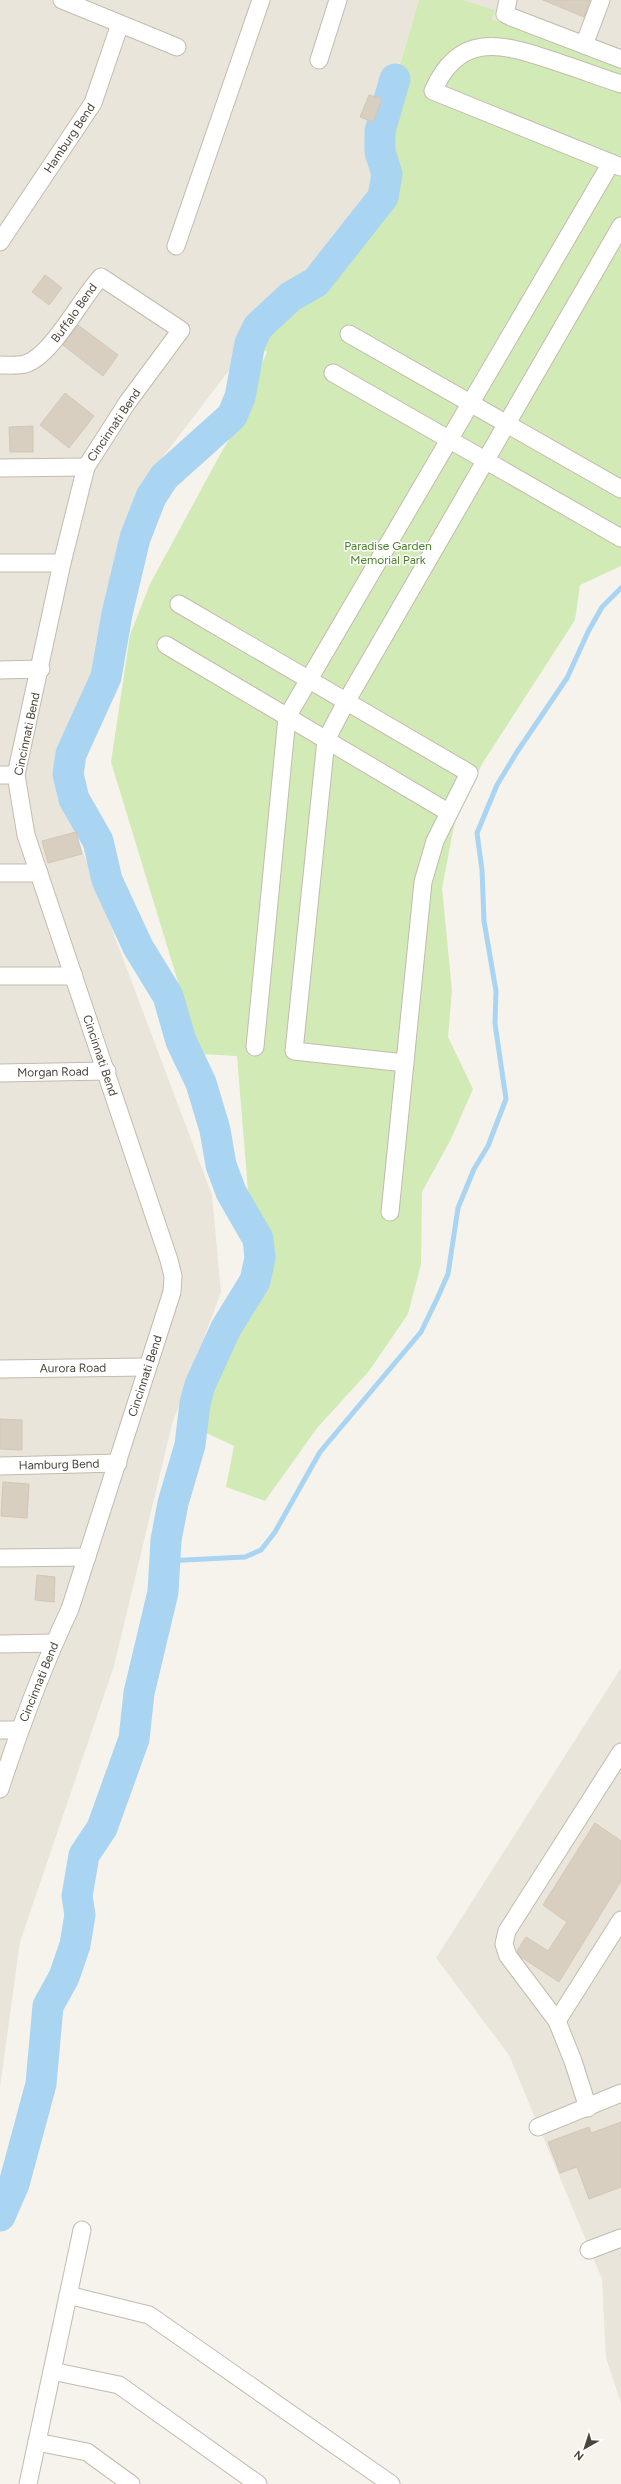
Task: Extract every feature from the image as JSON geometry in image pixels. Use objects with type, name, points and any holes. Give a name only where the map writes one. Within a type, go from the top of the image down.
[{"type":"street","points":[[62,0],[177,47]]},
{"type":"street","points":[[176,246],[261,0]]},
{"type":"street","points":[[319,60],[338,0]]},
{"type":"street","points":[[508,0],[505,14],[621,59]]},
{"type":"street","points":[[584,45],[601,0]]},
{"type":"street","name":"Hamburg Bend","points":[[0,242],[93,104],[120,24]]},
{"type":"street","points":[[255,1048],[287,717],[472,402],[616,165],[433,91],[442,72],[449,64],[467,51],[487,45],[524,50],[621,84]]},
{"type":"street","points":[[405,1062],[294,1051],[326,740],[346,702],[621,226]]},
{"type":"street","name":"Buffalo Bend","points":[[0,365],[24,364],[36,357],[53,341],[101,277],[180,327],[182,332]]},
{"type":"street","name":"Cincinnati Bend","points":[[0,1790],[19,1730],[54,1643],[70,1609],[172,1292],[173,1276],[170,1260],[26,835],[8,775],[41,670],[62,563],[86,467],[127,403],[182,332]]},
{"type":"street","points":[[349,334],[472,402],[621,489]]},
{"type":"street","points":[[333,373],[621,538]]},
{"type":"street","points":[[0,468],[86,467]]},
{"type":"street","points":[[0,563],[62,563]]},
{"type":"street","points":[[179,604],[469,773],[434,840],[424,876],[390,1212]]},
{"type":"street","points":[[166,645],[448,812]]},
{"type":"street","points":[[0,670],[41,670]]},
{"type":"street","points":[[0,873],[39,873]]},
{"type":"street","points":[[0,976],[74,976]]},
{"type":"street","name":"Morgan Road","points":[[0,1073],[107,1071]]},
{"type":"street","name":"Aurora Road","points":[[0,1369],[147,1367]]},
{"type":"street","name":"Hamburg Bend","points":[[0,1466],[118,1463]]},
{"type":"street","points":[[0,1558],[87,1557]]},
{"type":"street","points":[[0,1644],[54,1643]]},
{"type":"street","points":[[0,1730],[19,1730]]},
{"type":"street","points":[[588,2108],[573,2061],[557,2021],[508,1956],[504,1944],[507,1931],[621,1752]]},
{"type":"street","points":[[557,2021],[621,1920]]},
{"type":"street","points":[[538,2127],[588,2108],[621,2093]]},
{"type":"street","points":[[28,2484],[82,2230]]},
{"type":"street","points":[[589,2250],[621,2238]]},
{"type":"street","points":[[68,2295],[149,2315],[391,2484]]},
{"type":"street","points":[[52,2371],[119,2385],[258,2484]]},
{"type":"street","points":[[37,2442],[87,2452],[131,2484]]},
{"type":"shaded area","points":[[0,0],[419,0],[395,79],[380,152],[387,174],[383,197],[316,282],[290,297],[258,327],[250,343],[143,483],[91,695],[58,754],[75,831],[212,1195],[221,1292],[172,1424],[114,1666],[20,1942],[0,2087]]},
{"type":"shaded area","points":[[464,0],[621,0],[621,67],[492,19],[495,10]]},
{"type":"shaded area","points":[[621,1668],[621,2403],[606,2358],[602,2279],[509,2055],[436,1958]]},
{"type":"green space","name":"Paradise Garden Memorial Park","points":[[419,0],[464,0],[495,10],[492,19],[621,67],[621,566],[580,585],[575,620],[482,764],[455,821],[442,888],[452,990],[448,1037],[473,1089],[451,1139],[422,1192],[421,1264],[408,1314],[369,1371],[317,1428],[265,1501],[226,1487],[234,1446],[200,1430],[219,1355],[234,1318],[272,1266],[273,1241],[248,1191],[237,1056],[200,1054],[111,762],[130,635],[150,584],[222,451],[251,404],[259,370],[267,352],[250,343],[258,327],[270,314],[290,297],[316,282],[383,197],[387,174],[380,152],[380,131]]},
{"type":"building","points":[[543,0],[590,0],[584,17]]},
{"type":"building","points":[[369,95],[382,99],[373,122],[360,117]]},
{"type":"building","points":[[45,275],[62,288],[49,305],[32,292]]},
{"type":"building","points":[[78,325],[118,355],[103,376],[63,345]]},
{"type":"building","points":[[65,393],[94,416],[69,448],[40,425]]},
{"type":"building","points":[[33,426],[33,452],[10,452],[9,427]]},
{"type":"building","points":[[76,832],[82,854],[48,863],[42,841]]},
{"type":"building","points":[[0,1419],[22,1420],[22,1450],[0,1449]]},
{"type":"building","points":[[3,1482],[29,1484],[27,1518],[1,1516]]},
{"type":"building","points":[[37,1575],[55,1577],[54,1602],[35,1600]]},
{"type":"building","points":[[595,1823],[621,1841],[621,1881],[559,1982],[521,1957],[517,1951],[526,1937],[548,1951],[567,1922],[543,1905]]},
{"type":"building","points":[[621,2122],[621,2187],[589,2199],[577,2167],[560,2173],[548,2142],[589,2127],[591,2133]]},
{"type":"waterway","points":[[0,2216],[14,2184],[41,2084],[48,2006],[64,1977],[75,1945],[80,1915],[77,1896],[84,1855],[102,1828],[134,1739],[139,1693],[163,1592],[166,1540],[173,1503],[190,1445],[195,1403],[200,1385],[226,1328],[255,1281],[260,1258],[258,1239],[231,1192],[221,1165],[215,1130],[201,1083],[181,1041],[168,996],[138,947],[107,880],[98,841],[74,799],[68,774],[71,754],[106,677],[117,614],[135,538],[151,497],[164,477],[232,416],[240,397],[250,343],[258,327],[290,297],[316,282],[383,197],[387,174],[380,152],[380,131],[395,79]]},
{"type":"waterway","points":[[165,1561],[245,1557],[261,1550],[275,1532],[320,1452],[421,1332],[437,1299],[448,1274],[458,1208],[474,1169],[488,1146],[506,1099],[495,1024],[496,991],[484,921],[482,870],[477,833],[497,785],[517,752],[567,678],[588,632],[602,607],[621,588]]}]
